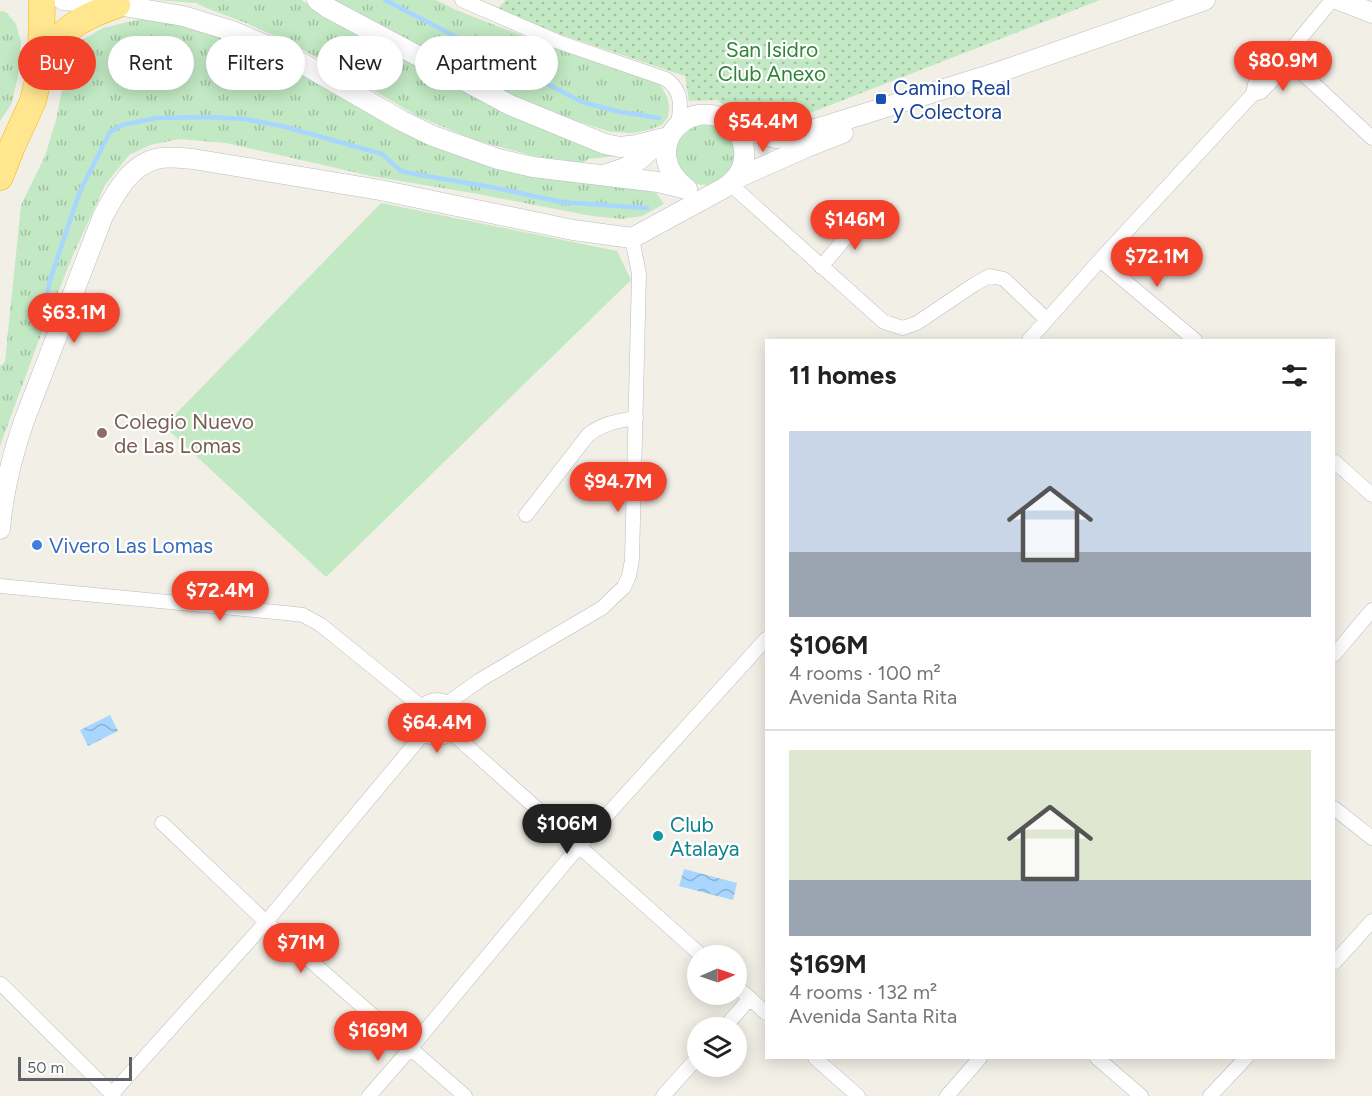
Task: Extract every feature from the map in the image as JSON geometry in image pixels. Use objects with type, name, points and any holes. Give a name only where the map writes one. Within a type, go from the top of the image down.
[{"type":"highway","points":[[41,36],[42,0]]},
{"type":"highway","points":[[60,36],[77,23],[112,3]]},
{"type":"highway","points":[[0,177],[36,90]]},
{"type":"main road","points":[[63,0],[112,3],[183,16],[232,32],[304,64],[402,121],[434,136],[498,159],[533,167],[658,182],[700,193],[712,192],[807,147],[1002,71]]},
{"type":"main road","points":[[317,0],[510,105],[605,144],[620,147],[638,145],[671,132]]},
{"type":"main road","points":[[735,127],[776,138],[793,136],[1002,71],[1205,0]]},
{"type":"main road","points":[[1339,0],[1372,13]]},
{"type":"main road","points":[[0,529],[4,492],[18,438],[103,216],[116,191],[136,168],[154,159],[194,159],[380,190],[573,230],[632,238],[730,184],[744,162],[744,150],[735,127],[725,119],[701,114],[689,117],[639,160],[625,168],[604,175]]},
{"type":"main road","points":[[671,132],[666,159],[670,171],[687,189]]},
{"type":"street","points":[[462,0],[556,41],[666,79],[672,83],[680,96],[681,105],[671,132]]},
{"type":"street","points":[[1030,339],[1253,94],[1255,84],[1274,63],[1283,60],[1332,0]]},
{"type":"street","points":[[1283,60],[1372,138]]},
{"type":"street","points":[[730,184],[884,322],[903,328],[917,323],[990,276],[1004,279],[1046,320]]},
{"type":"street","points":[[821,267],[859,222],[872,216],[884,219]]},
{"type":"street","points":[[448,703],[480,680],[602,608],[624,587],[629,576],[632,560],[639,274],[632,238]]},
{"type":"street","points":[[1100,260],[1194,339]]},
{"type":"street","points":[[526,515],[588,435],[596,428],[609,423],[636,418]]},
{"type":"street","points":[[1335,462],[1372,495]]},
{"type":"street","points":[[0,586],[303,615],[321,625],[422,707]]},
{"type":"street","points":[[1335,654],[1372,610]]},
{"type":"street","points":[[369,1096],[580,845],[765,640]]},
{"type":"street","points":[[431,700],[448,703],[455,714],[455,726],[451,732],[447,736],[435,738],[424,733],[418,723],[422,707],[431,700]]},
{"type":"street","points":[[451,732],[690,945]]},
{"type":"street","points":[[1,984],[112,1095],[266,922],[424,733]]},
{"type":"street","points":[[1335,809],[1372,838]]},
{"type":"street","points":[[162,824],[266,922],[465,1096]]},
{"type":"street","points":[[1335,962],[1372,921]]},
{"type":"street","points":[[747,995],[765,1012]]},
{"type":"street","points":[[734,1017],[750,998]]},
{"type":"street","points":[[816,1059],[858,1096]]},
{"type":"street","points":[[947,1096],[979,1059]]},
{"type":"street","points":[[1098,1059],[1141,1096]]},
{"type":"street","points":[[1210,1096],[1245,1059]]},
{"type":"street","points":[[663,1096],[687,1069]]},
{"type":"green space","points":[[157,0],[301,0],[365,36],[317,36],[317,57],[305,51],[305,36],[275,36],[196,3]]},
{"type":"green space","points":[[326,0],[436,0],[523,36],[415,36],[415,48],[403,41],[403,36],[393,36]]},
{"type":"green space","name":"San Isidro Club Anexo","points":[[506,0],[1100,0],[779,125],[744,119],[717,100],[689,101],[685,76],[494,12]]},
{"type":"green space","points":[[0,11],[6,12],[16,24],[19,36],[18,76],[12,103],[0,121]]},
{"type":"green space","points":[[149,17],[222,36],[206,36],[206,90],[305,90],[305,76],[317,82],[317,90],[332,90],[405,128],[646,186],[657,194],[664,204],[642,216],[622,219],[592,216],[371,176],[226,143],[179,139],[150,145],[129,155],[105,185],[73,255],[0,446],[0,366],[5,362],[21,205],[45,156],[62,90],[96,90],[96,36],[89,36],[103,28]]},
{"type":"green space","points":[[558,49],[660,84],[669,106],[668,117],[662,125],[633,133],[611,132],[514,101],[494,90],[558,90]]},
{"type":"green space","points":[[403,57],[415,64],[415,90],[469,90],[627,155],[588,159],[583,163],[533,156],[475,140],[417,116],[373,90],[403,90]]},
{"type":"green space","points":[[700,125],[712,125],[728,133],[734,143],[736,155],[734,167],[728,177],[712,185],[700,185],[684,177],[676,161],[676,149],[684,133]]},
{"type":"green space","points":[[381,203],[617,251],[631,280],[326,577],[164,426]]},
{"type":"green space","points":[[436,704],[446,708],[450,718],[446,728],[436,732],[426,728],[422,718],[426,708]]},
{"type":"water","points":[[110,715],[118,731],[88,746],[80,730]]},
{"type":"water","points":[[684,869],[737,883],[733,900],[679,886]]},
{"type":"waterway","points":[[385,0],[582,102],[620,112],[659,118]]},
{"type":"waterway","points":[[43,314],[50,280],[80,191],[110,132],[122,125],[157,118],[245,119],[286,127],[382,154],[401,171],[414,174],[561,202],[647,208]]},
{"type":"place","name":"Camino Real y Colectora","points":[[881,99]]},
{"type":"place","name":"Colegio Nuevo de Las Lomas","points":[[102,433]]},
{"type":"place","name":"Vivero Las Lomas","points":[[37,545]]},
{"type":"place","name":"Club Atalaya","points":[[658,836]]}]
